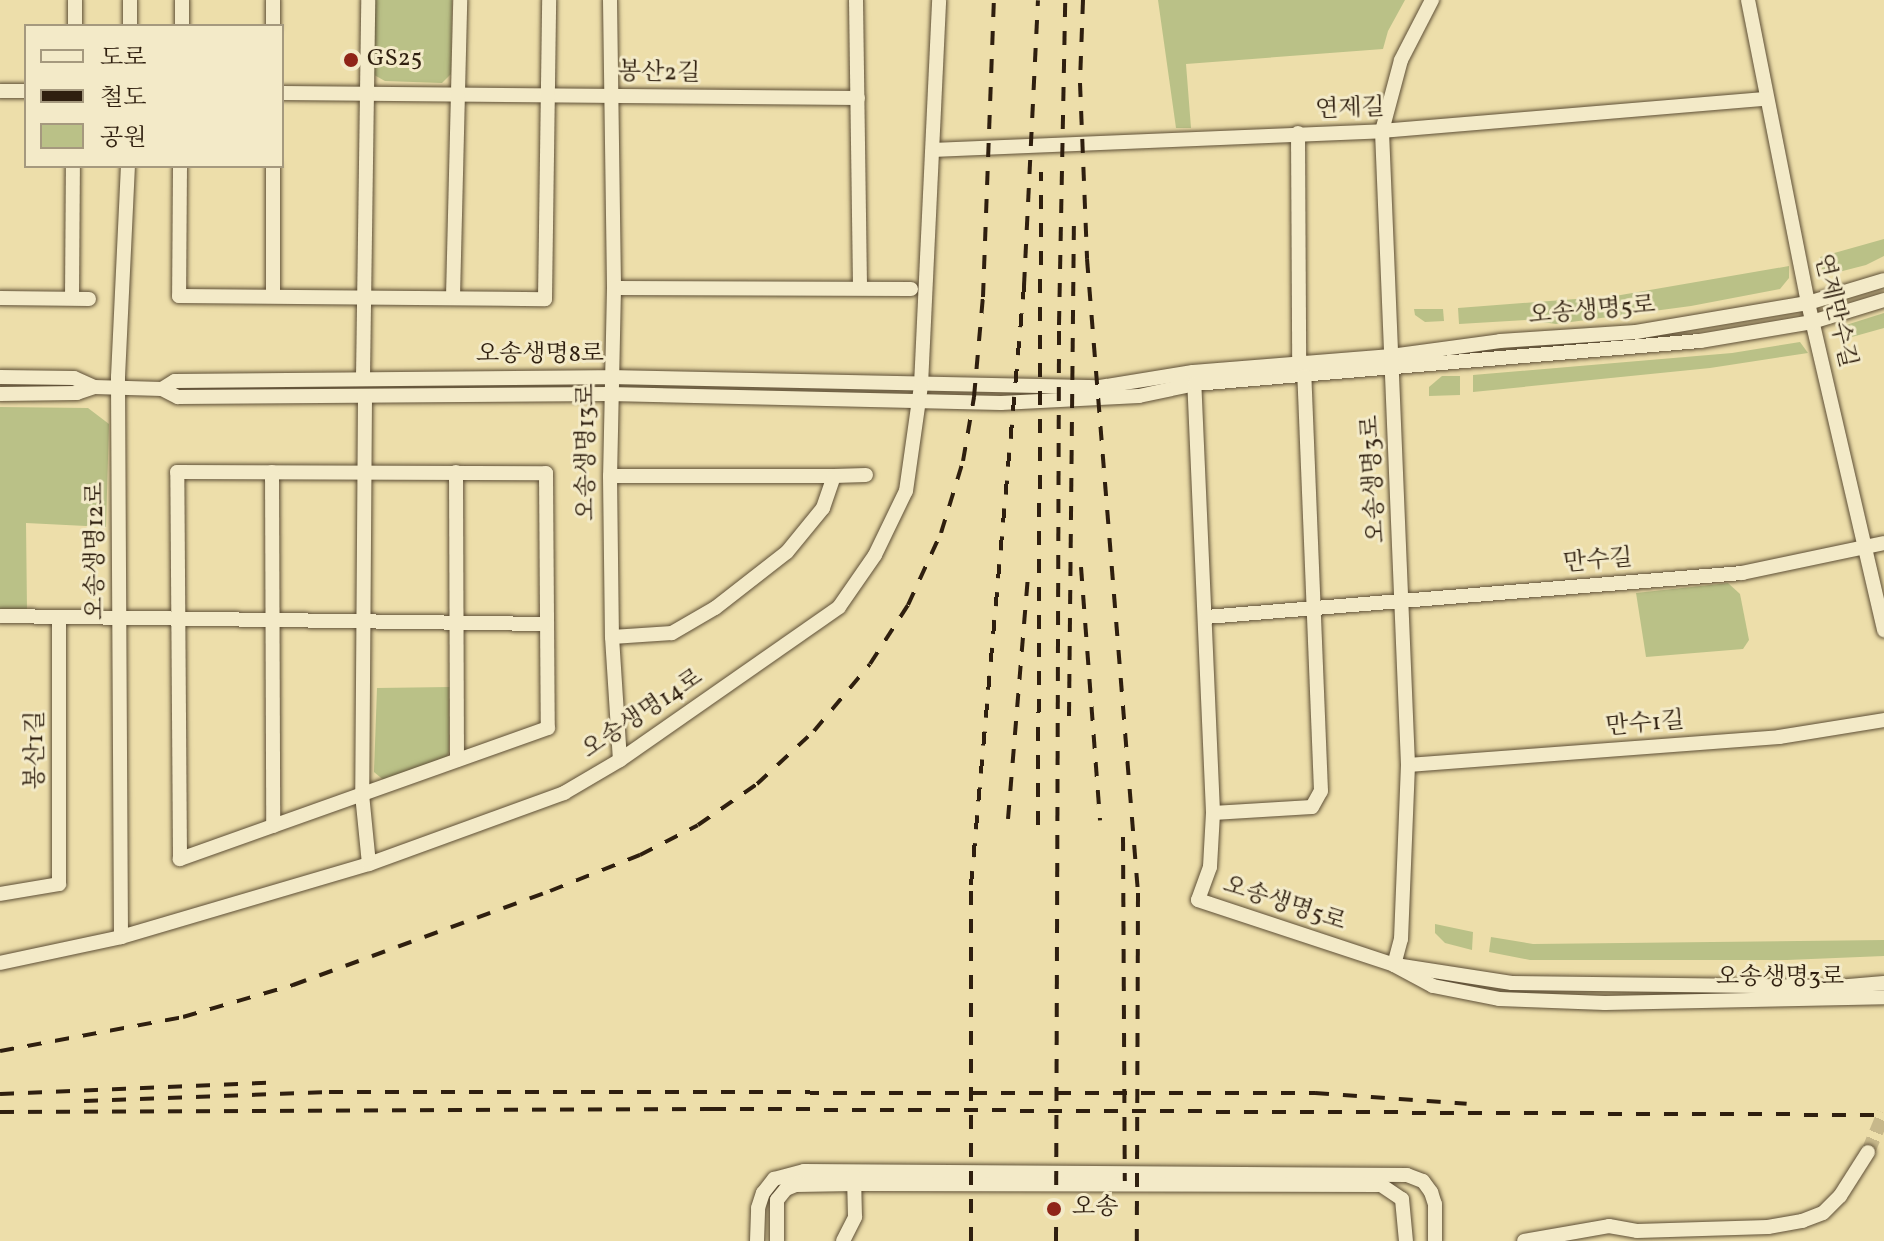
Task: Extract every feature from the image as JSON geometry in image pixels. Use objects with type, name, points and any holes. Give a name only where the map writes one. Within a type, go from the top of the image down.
[{"type":"street","points":[[75,0],[75,24]]},
{"type":"street","points":[[130,0],[130,24]]},
{"type":"street","points":[[182,0],[182,24]]},
{"type":"street","points":[[273,0],[273,24]]},
{"type":"street","points":[[363,378],[368,0]]},
{"type":"street","points":[[453,297],[460,0]]},
{"type":"street","points":[[180,168],[179,296],[545,299],[549,0]]},
{"type":"street","name":"오송생명13로","points":[[610,0],[614,288],[609,377],[612,637],[620,760]]},
{"type":"street","points":[[856,0],[860,288]]},
{"type":"street","name":"오송생명14로","points":[[0,963],[121,937],[369,864],[564,793],[620,760],[839,607],[875,555],[906,491],[921,385],[939,0]]},
{"type":"street","name":"오송생명3로","points":[[1394,965],[1401,939],[1408,765],[1382,131],[1401,60],[1432,0]]},
{"type":"street","name":"연제만수길","points":[[1748,0],[1812,322],[1884,630]]},
{"type":"street","points":[[0,91],[24,91]]},
{"type":"street","name":"봉산2길","points":[[284,93],[858,98]]},
{"type":"street","name":"연제길","points":[[933,150],[1113,145],[1382,131],[1767,99]]},
{"type":"street","points":[[1213,813],[1312,807],[1321,791],[1302,369],[1298,133]]},
{"type":"street","points":[[72,298],[73,168]]},
{"type":"street","name":"오송생명12로","points":[[121,937],[118,388],[128,168]]},
{"type":"street","points":[[273,168],[273,296]]},
{"type":"street","name":"오송생명5로","points":[[1391,363],[1500,341],[1636,332],[1808,303],[1884,280]]},
{"type":"street","points":[[614,288],[911,289]]},
{"type":"street","points":[[0,298],[89,299]]},
{"type":"street","name":"오송생명5로","points":[[1394,965],[1198,900],[1210,867],[1213,813],[1194,378],[1700,341],[1812,322],[1884,300]]},
{"type":"street","name":"오송생명8로","points":[[0,377],[74,378],[94,387]]},
{"type":"street","name":"오송생명8로","points":[[162,389],[175,381],[363,378],[609,377],[1100,387],[1194,378]]},
{"type":"street","name":"오송생명8로","points":[[0,394],[77,393],[94,387],[162,389],[178,397],[609,394],[1001,403],[1139,396],[1194,378]]},
{"type":"street","points":[[365,397],[362,794],[369,864]]},
{"type":"street","points":[[177,472],[272,472],[546,473],[548,728],[180,859],[177,472]]},
{"type":"street","points":[[272,472],[273,826]]},
{"type":"street","points":[[456,472],[457,760]]},
{"type":"street","points":[[610,476],[866,475]]},
{"type":"street","points":[[612,637],[672,633],[715,608],[787,552],[823,508],[834,476]]},
{"type":"street","name":"만수길","points":[[1206,617],[1742,573],[1884,543]]},
{"type":"street","points":[[0,616],[545,624]]},
{"type":"street","name":"봉산1길","points":[[0,894],[59,884],[59,617]]},
{"type":"street","name":"만수1길","points":[[1408,765],[1779,737],[1884,720]]},
{"type":"street","name":"오송생명3로","points":[[1394,965],[1512,983],[1837,987],[1884,983]]},
{"type":"street","name":"오송생명3로","points":[[1394,965],[1433,986],[1499,999],[1605,1003],[1884,997]]},
{"type":"street","points":[[1524,1241],[1609,1226],[1637,1231],[1680,1230],[1768,1227],[1802,1221],[1823,1213],[1840,1196],[1868,1152]]},
{"type":"street","points":[[757,1241],[758,1208],[774,1179],[804,1171],[854,1178],[1381,1185],[1402,1199],[1406,1241]]},
{"type":"street","points":[[777,1241],[777,1200],[786,1189],[854,1178],[1407,1175],[1423,1181],[1431,1192],[1435,1204],[1435,1241]]},
{"type":"street","points":[[843,1241],[855,1217],[854,1178]]},
{"type":"green space","points":[[368,0],[452,0],[451,74],[442,83],[385,81],[367,71]]},
{"type":"green space","points":[[1158,0],[1405,0],[1388,31],[1383,49],[1186,64],[1191,128],[1176,128]]},
{"type":"green space","points":[[1884,239],[1884,256],[1866,265],[1831,274],[1822,269],[1820,257]]},
{"type":"green space","points":[[1789,266],[1789,278],[1780,289],[1691,306],[1556,324],[1528,320],[1459,324],[1458,308],[1615,296]]},
{"type":"green space","points":[[1414,309],[1443,309],[1444,321],[1425,322],[1415,315]]},
{"type":"green space","points":[[1884,313],[1884,328],[1841,340],[1840,335],[1846,325]]},
{"type":"green space","points":[[1800,342],[1808,353],[1710,368],[1473,392],[1473,375],[1732,353]]},
{"type":"green space","points":[[1442,376],[1460,376],[1460,395],[1429,396],[1429,387]]},
{"type":"green space","points":[[0,407],[88,408],[109,424],[106,527],[26,523],[27,610],[0,609]]},
{"type":"green space","points":[[1728,583],[1740,594],[1749,640],[1743,649],[1646,657],[1636,593]]},
{"type":"green space","points":[[450,687],[449,752],[446,758],[386,782],[374,772],[377,688]]},
{"type":"green space","points":[[1435,924],[1473,932],[1472,950],[1445,943],[1435,933]]},
{"type":"green space","points":[[1491,937],[1533,944],[1884,940],[1884,956],[1787,960],[1530,960],[1489,952]]},
{"type":"tunnel","points":[[1868,1152],[1884,1113]]},
{"type":"railway","points":[[0,1051],[183,1017],[293,985],[550,891],[640,855],[698,825],[757,784],[814,731],[870,664],[908,605],[941,533],[963,461],[974,397],[983,297],[994,0]]},
{"type":"railway","points":[[971,1241],[971,885],[1024,286],[1038,0]]},
{"type":"railway","points":[[1056,1241],[1059,325],[1065,0]]},
{"type":"railway","points":[[1083,0],[1080,83],[1087,259],[1138,893],[1137,1241]]},
{"type":"railway","points":[[1038,825],[1041,172]]},
{"type":"railway","points":[[1069,716],[1074,212]]},
{"type":"railway","points":[[1081,567],[1100,820]]},
{"type":"railway","points":[[1008,819],[1028,576]]},
{"type":"railway","points":[[1123,837],[1125,1181]]},
{"type":"railway","points":[[0,1094],[268,1083]]},
{"type":"railway","points":[[84,1101],[329,1092],[1315,1093],[1467,1104]]},
{"type":"railway","points":[[0,1112],[712,1109],[1884,1115]]},
{"type":"place","name":"GS25","points":[[351,60]]},
{"type":"place","name":"오송","points":[[1054,1209]]}]
